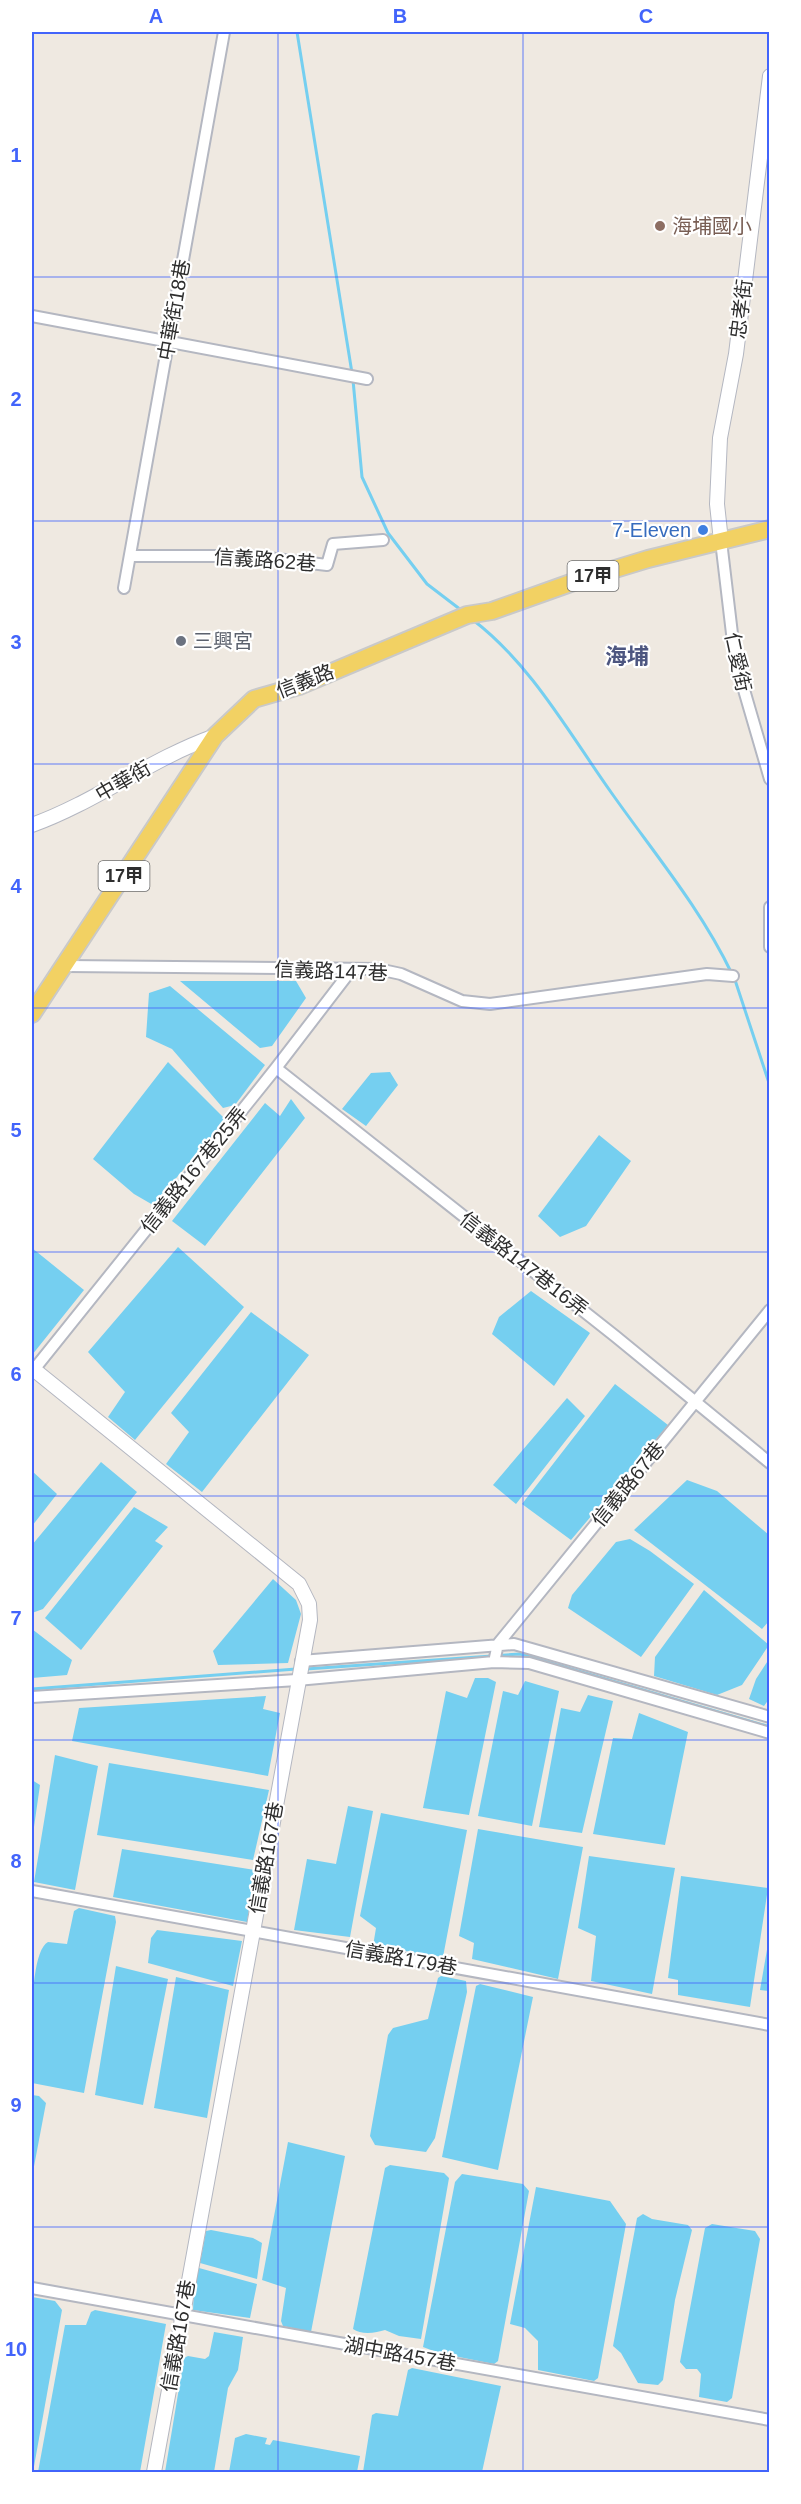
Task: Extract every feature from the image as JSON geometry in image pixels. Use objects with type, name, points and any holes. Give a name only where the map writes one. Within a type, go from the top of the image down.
[{"type":"main road","name":"17甲","points":[[721,541],[770,529]]},
{"type":"main road","name":"信義路","points":[[32,1014],[66,966],[214,736],[254,699],[299,686],[463,616],[492,611],[579,580],[648,559],[721,541]]},
{"type":"street","name":"中華街18巷","points":[[124,588],[132,556],[145,462],[224,32]]},
{"type":"street","name":"忠孝街","points":[[721,541],[717,504],[720,438],[736,354],[770,75]]},
{"type":"street","points":[[32,316],[364,379]]},
{"type":"street","name":"信義路62巷","points":[[132,556],[252,556],[323,565],[330,562],[333,544],[383,540]]},
{"type":"street","name":"仁愛街","points":[[721,541],[735,659],[770,778]]},
{"type":"street","name":"中華街","points":[[32,825],[87,801],[179,749],[214,736]]},
{"type":"street","points":[[770,907],[770,946]]},
{"type":"street","name":"信義路147巷","points":[[66,966],[378,969],[401,974],[462,1001],[490,1004],[707,974],[733,976]]},
{"type":"street","name":"信義路167巷25弄","points":[[32,1370],[276,1068],[352,969]]},
{"type":"street","name":"信義路147巷16弄","points":[[276,1068],[615,1336],[693,1403],[770,1463]]},
{"type":"street","name":"信義路67巷","points":[[494,1662],[498,1644],[770,1310]]},
{"type":"street","name":"信義路167巷","points":[[32,1370],[298,1584],[309,1604],[309,1620],[154,2472]]},
{"type":"street","points":[[300,1662],[514,1644],[567,1657],[770,1717]]},
{"type":"street","points":[[32,1697],[297,1679],[494,1662],[529,1663],[770,1734]]},
{"type":"street","name":"信義路179巷","points":[[32,1891],[770,2025]]},
{"type":"street","name":"湖中路457巷","points":[[32,2288],[770,2420]]},
{"type":"water","points":[[180,981],[296,981],[306,998],[272,1046],[260,1048]]},
{"type":"water","points":[[170,986],[265,1065],[235,1105],[223,1108],[172,1049],[146,1037],[149,993]]},
{"type":"water","points":[[168,1062],[226,1120],[153,1205],[134,1194],[93,1159]]},
{"type":"water","points":[[390,1072],[398,1085],[366,1126],[342,1109],[371,1073]]},
{"type":"water","points":[[291,1099],[305,1118],[205,1246],[172,1221],[265,1103],[280,1116]]},
{"type":"water","points":[[599,1135],[631,1161],[586,1226],[560,1237],[538,1216]]},
{"type":"water","points":[[178,1247],[244,1307],[135,1440],[108,1417],[125,1392],[88,1352]]},
{"type":"water","points":[[32,1248],[84,1290],[32,1355]]},
{"type":"water","points":[[531,1291],[590,1333],[554,1386],[492,1334],[499,1317]]},
{"type":"water","points":[[251,1312],[309,1355],[202,1492],[166,1464],[189,1432],[171,1413]]},
{"type":"water","points":[[615,1384],[668,1425],[571,1540],[522,1504]]},
{"type":"water","points":[[567,1398],[585,1416],[516,1504],[493,1485]]},
{"type":"water","points":[[101,1462],[137,1492],[43,1609],[32,1613],[32,1545]]},
{"type":"water","points":[[32,1471],[57,1494],[32,1526]]},
{"type":"water","points":[[687,1480],[717,1491],[769,1535],[769,1621],[762,1629],[634,1530]]},
{"type":"water","points":[[134,1507],[168,1527],[155,1541],[163,1546],[81,1650],[45,1618]]},
{"type":"water","points":[[630,1539],[694,1584],[641,1657],[568,1608],[572,1595],[616,1542]]},
{"type":"water","points":[[273,1579],[296,1600],[301,1614],[288,1663],[218,1665],[213,1651]]},
{"type":"water","points":[[704,1590],[769,1645],[742,1685],[717,1695],[654,1676],[655,1657]]},
{"type":"water","points":[[32,1629],[72,1660],[67,1675],[32,1678]]},
{"type":"water","points":[[769,1659],[769,1699],[764,1706],[749,1699],[756,1679]]},
{"type":"water","points":[[475,1678],[488,1678],[496,1682],[469,1815],[423,1808],[446,1691],[467,1698]]},
{"type":"water","points":[[525,1681],[559,1691],[532,1826],[478,1816],[503,1691],[518,1695]]},
{"type":"water","points":[[588,1695],[613,1701],[582,1833],[539,1827],[561,1708],[580,1712]]},
{"type":"water","points":[[266,1696],[263,1709],[280,1713],[268,1776],[72,1741],[79,1708]]},
{"type":"water","points":[[639,1713],[688,1732],[665,1845],[593,1834],[613,1738],[632,1739]]},
{"type":"water","points":[[55,1755],[98,1766],[75,1890],[34,1882]]},
{"type":"water","points":[[109,1763],[269,1790],[253,1860],[97,1835]]},
{"type":"water","points":[[32,1780],[40,1785],[32,1841]]},
{"type":"water","points":[[348,1806],[373,1811],[350,1937],[294,1930],[307,1859],[336,1864]]},
{"type":"water","points":[[381,1813],[467,1830],[443,1957],[373,1946],[376,1928],[360,1916]]},
{"type":"water","points":[[478,1829],[583,1847],[558,1979],[472,1959],[474,1943],[459,1936]]},
{"type":"water","points":[[122,1849],[255,1870],[247,1922],[113,1897]]},
{"type":"water","points":[[589,1856],[675,1868],[652,1994],[591,1981],[596,1936],[578,1928]]},
{"type":"water","points":[[681,1876],[768,1888],[750,2007],[678,1995],[678,1980],[668,1978]]},
{"type":"water","points":[[79,1908],[115,1916],[116,1922],[84,2093],[32,2083],[32,2008],[41,1950],[48,1942],[67,1944],[74,1911]]},
{"type":"water","points":[[157,1930],[242,1941],[233,1986],[148,1963],[151,1938]]},
{"type":"water","points":[[769,1938],[770,1991],[760,1990]]},
{"type":"water","points":[[116,1966],[168,1979],[143,2105],[95,2095]]},
{"type":"water","points":[[441,1976],[466,1981],[467,1992],[435,2138],[426,2152],[375,2145],[370,2136],[388,2035],[393,2028],[428,2019],[438,1978]]},
{"type":"water","points":[[176,1977],[229,1990],[207,2118],[154,2108]]},
{"type":"water","points":[[480,1984],[533,1997],[498,2170],[442,2157],[476,1986]]},
{"type":"water","points":[[32,2095],[39,2096],[46,2103],[32,2177]]},
{"type":"water","points":[[288,2142],[345,2156],[311,2332],[283,2326],[281,2321],[286,2288],[262,2280]]},
{"type":"water","points":[[390,2165],[444,2173],[449,2178],[421,2339],[399,2336],[385,2330],[364,2333],[353,2329],[385,2168]]},
{"type":"water","points":[[462,2174],[523,2184],[529,2191],[498,2361],[494,2364],[439,2353],[423,2347],[455,2182]]},
{"type":"water","points":[[536,2187],[610,2201],[626,2224],[598,2378],[594,2381],[538,2370],[538,2341],[525,2328],[510,2324]]},
{"type":"water","points":[[643,2214],[652,2219],[688,2225],[692,2230],[675,2300],[663,2380],[658,2385],[638,2383],[621,2353],[613,2346],[637,2218]]},
{"type":"water","points":[[712,2224],[755,2231],[760,2239],[732,2398],[727,2402],[699,2397],[701,2374],[697,2369],[686,2369],[680,2362],[705,2228]]},
{"type":"water","points":[[206,2231],[253,2238],[262,2243],[257,2279],[200,2263]]},
{"type":"water","points":[[199,2268],[257,2284],[250,2318],[193,2310],[194,2289]]},
{"type":"water","points":[[32,2297],[55,2301],[62,2310],[33,2472]]},
{"type":"water","points":[[95,2310],[166,2324],[140,2472],[38,2472],[65,2325],[86,2325],[91,2312]]},
{"type":"water","points":[[214,2332],[243,2337],[238,2370],[228,2388],[214,2472],[165,2472],[184,2358],[188,2356],[205,2359],[209,2356]]},
{"type":"water","points":[[412,2368],[501,2386],[482,2472],[363,2472],[372,2415],[376,2413],[398,2416],[408,2370]]},
{"type":"water","points":[[246,2434],[267,2438],[265,2444],[270,2445],[273,2440],[360,2456],[357,2472],[229,2472],[235,2438]]},
{"type":"waterway","points":[[297,32],[352,373]]},
{"type":"waterway","points":[[353,380],[362,477],[388,533],[427,584],[461,610]]},
{"type":"waterway","points":[[473,620],[514,658],[549,702],[692,904],[732,974]]},
{"type":"waterway","points":[[735,980],[770,1086]]},
{"type":"waterway","points":[[306,1669],[520,1654],[770,1727]]},
{"type":"waterway","points":[[32,1689],[296,1669]]},
{"type":"place","name":"海埔國小","points":[[660,226]]},
{"type":"place","name":"7-Eleven","points":[[703,530]]},
{"type":"place","name":"三興宮","points":[[181,641]]},
{"type":"district","name":"海埔","points":[[627,656]]}]
